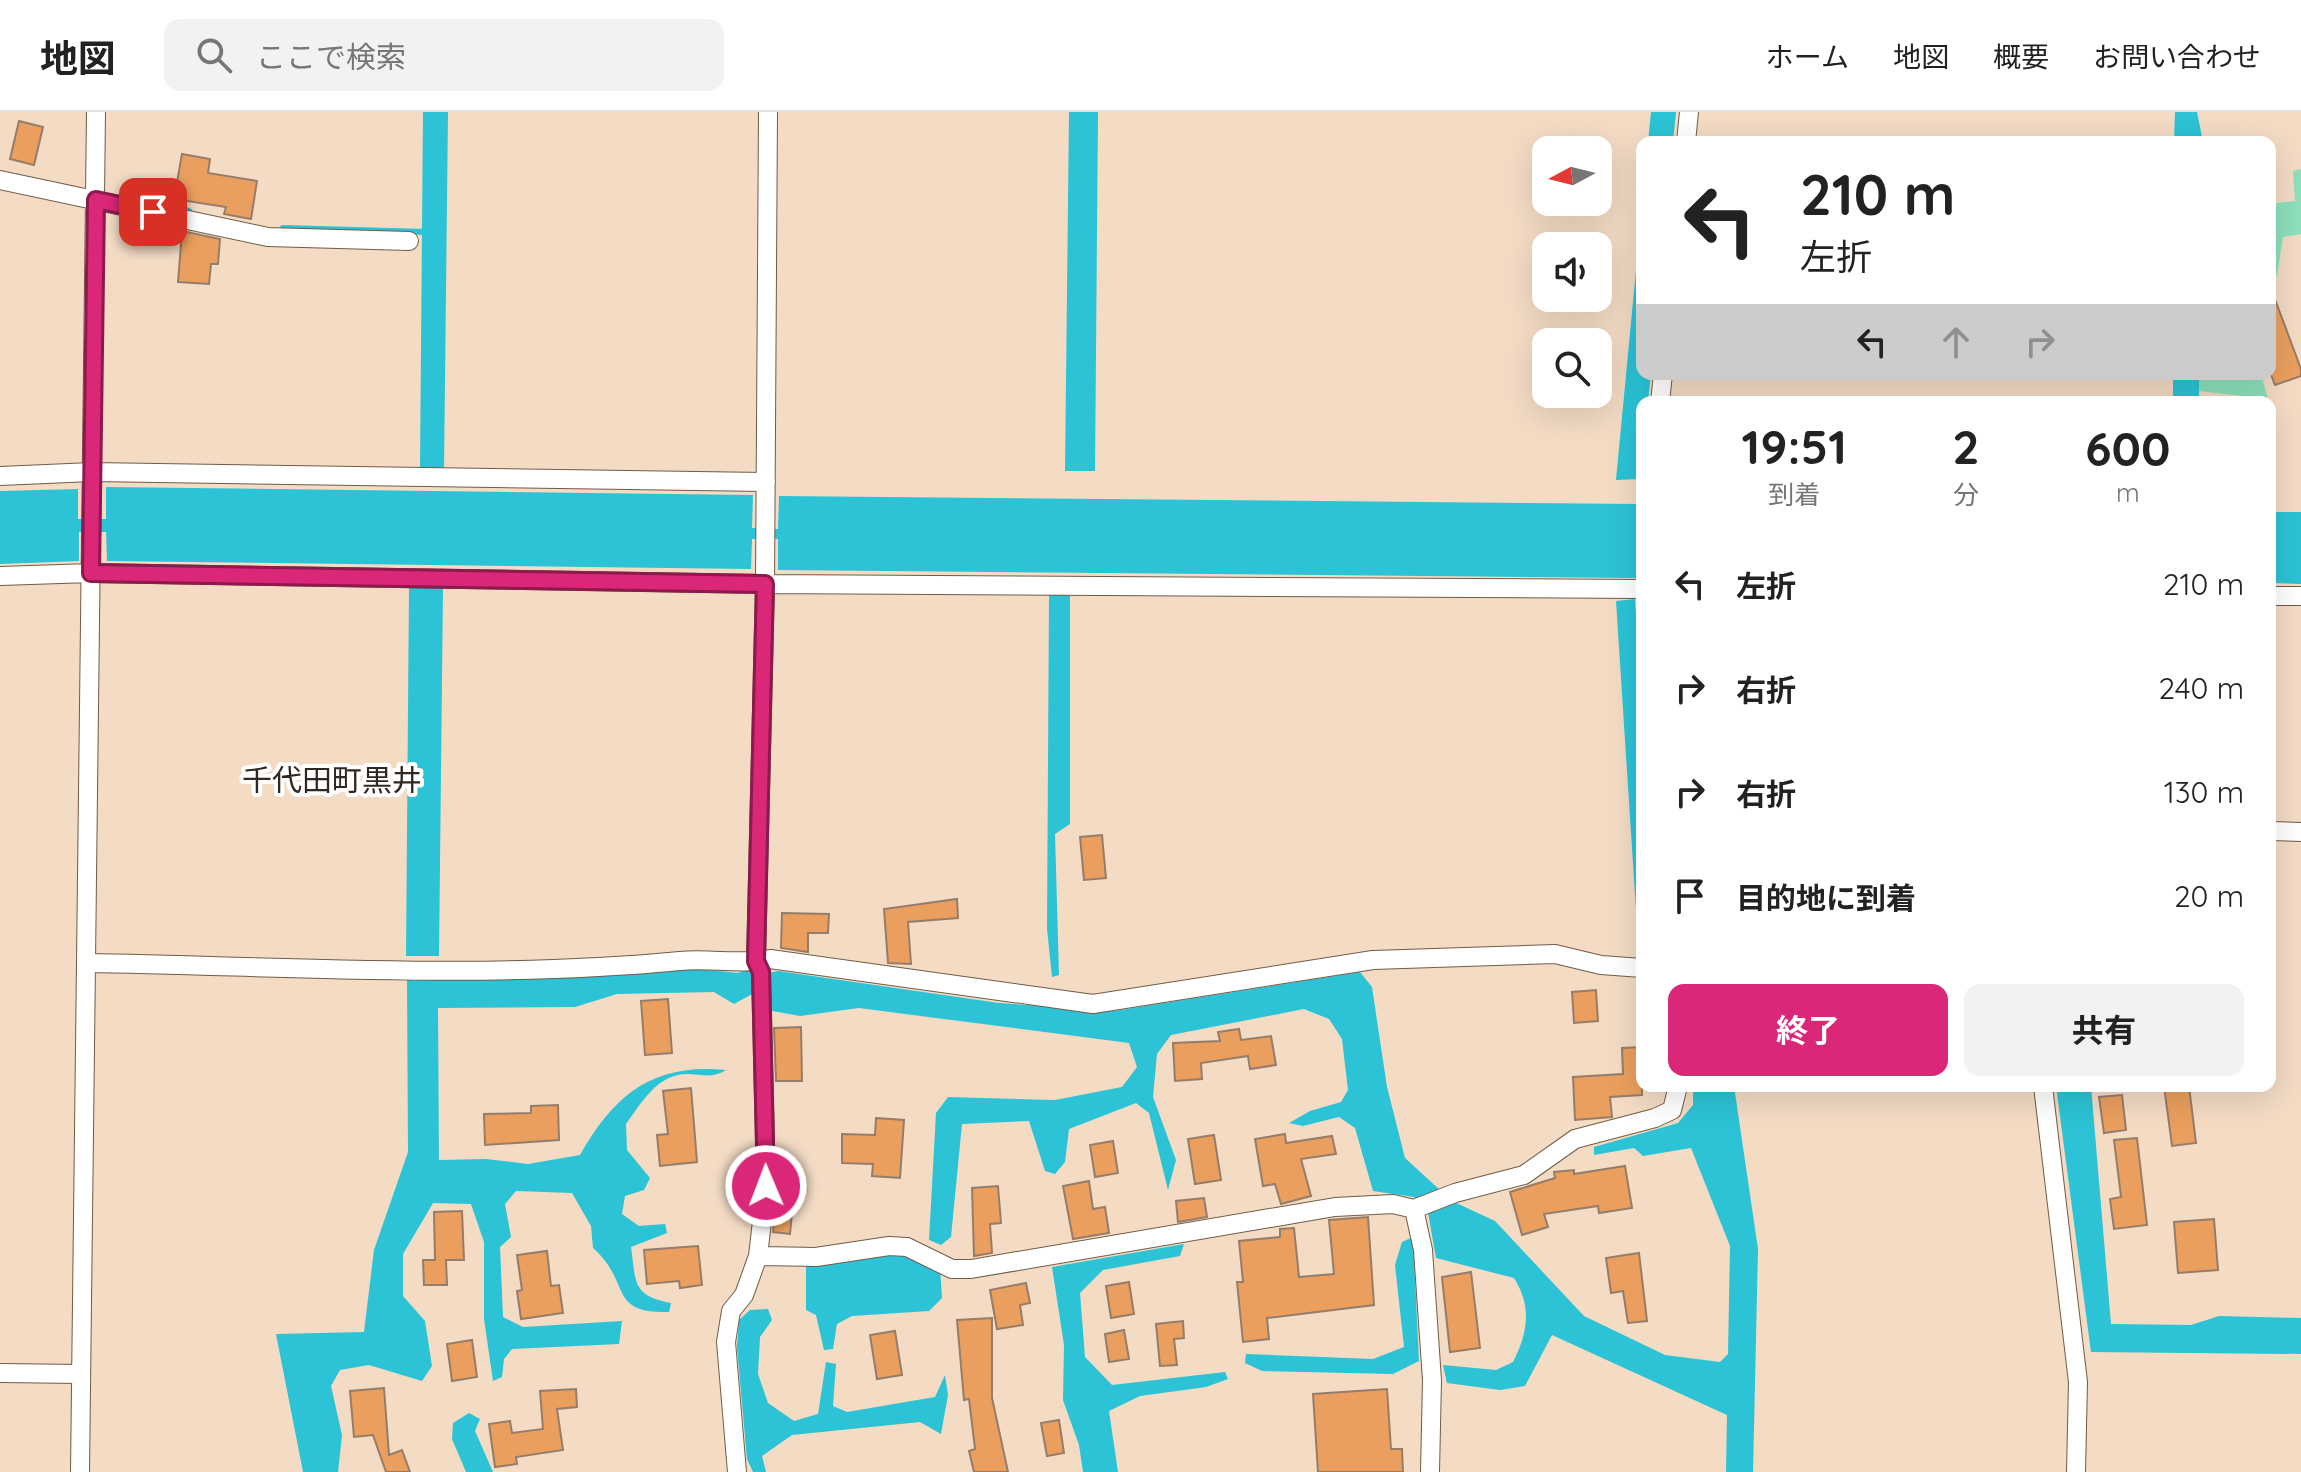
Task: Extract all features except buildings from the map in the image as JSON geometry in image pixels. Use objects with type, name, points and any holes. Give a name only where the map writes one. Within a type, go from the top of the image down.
[{"type":"street","points":[[80,1472],[96,112]]},
{"type":"street","points":[[737,1472],[726,1342],[731,1311],[744,1295],[758,1256],[766,1186],[759,967],[766,534],[768,112]]},
{"type":"street","points":[[1687,136],[1689,112]]},
{"type":"street","points":[[0,180],[268,237],[409,241]]},
{"type":"street","points":[[0,476],[92,472],[766,482]]},
{"type":"street","points":[[0,576],[91,573],[765,584],[1636,589]]},
{"type":"street","points":[[2276,596],[2301,596]]},
{"type":"street","points":[[2276,831],[2301,832]]},
{"type":"street","points":[[86,963],[543,972],[695,960],[759,967],[770,959],[1093,1004],[1373,960],[1555,954],[1601,965],[1636,968]]},
{"type":"street","points":[[758,1256],[816,1257],[889,1246],[907,1247],[952,1269],[971,1269],[1335,1207],[1393,1204],[1414,1209],[1455,1193],[1524,1175],[1575,1139],[1655,1118],[1672,1110],[1676,1092]]},
{"type":"street","points":[[2044,1092],[2078,1382],[2076,1472]]},
{"type":"street","points":[[1414,1209],[1423,1250],[1432,1380],[1430,1472]]},
{"type":"street","points":[[0,1373],[81,1374]]},
{"type":"green space","points":[[2301,169],[2301,234],[2283,237],[2276,276],[2276,203],[2295,201],[2293,171]]},
{"type":"green space","points":[[2191,380],[2263,380],[2267,396],[2242,396],[2190,390]]},
{"type":"water","points":[[423,112],[448,112],[444,470],[420,469]]},
{"type":"water","points":[[1069,112],[1098,112],[1095,471],[1065,471]]},
{"type":"water","points":[[1651,112],[1676,112],[1674,136],[1649,136]]},
{"type":"water","points":[[2175,112],[2197,112],[2202,136],[2174,136]]},
{"type":"water","points":[[1636,270],[1636,380],[1650,380],[1649,396],[1636,396],[1636,479],[1616,480]]},
{"type":"water","points":[[2173,380],[2199,380],[2199,396],[2173,396]]},
{"type":"water","points":[[106,487],[753,495],[752,528],[778,529],[779,496],[1636,504],[1636,578],[778,570],[778,539],[752,539],[751,569],[107,561],[106,532],[79,532],[79,561],[0,564],[0,491],[78,489],[78,519],[106,519]]},
{"type":"water","points":[[2276,512],[2301,512],[2301,584],[2276,583]]},
{"type":"water","points":[[409,587],[443,587],[439,956],[406,956]]},
{"type":"water","points":[[1049,594],[1070,594],[1070,824],[1055,834],[1059,975],[1052,977],[1047,929]]},
{"type":"water","points":[[1635,599],[1636,614],[1636,910],[1616,601]]},
{"type":"water","points":[[692,968],[738,973],[748,969],[757,975],[778,971],[999,1003],[1114,1011],[1360,972],[1372,987],[1387,1087],[1405,1158],[1452,1201],[1495,1221],[1584,1316],[1665,1355],[1720,1362],[1728,1354],[1730,1246],[1691,1148],[1643,1156],[1634,1148],[1594,1155],[1594,1147],[1678,1123],[1693,1105],[1693,1092],[1735,1092],[1758,1249],[1753,1472],[1726,1472],[1727,1415],[1552,1335],[1525,1386],[1500,1390],[1447,1383],[1443,1365],[1496,1370],[1513,1362],[1525,1330],[1524,1299],[1514,1278],[1436,1258],[1427,1207],[1414,1197],[1373,1191],[1355,1128],[1339,1117],[1303,1126],[1289,1123],[1310,1111],[1341,1102],[1348,1090],[1342,1039],[1329,1019],[1304,1009],[1171,1035],[1157,1054],[1153,1097],[1176,1160],[1168,1190],[1149,1113],[1136,1103],[1069,1129],[1065,1162],[1055,1174],[1045,1171],[1029,1121],[962,1124],[951,1237],[941,1245],[929,1240],[936,1113],[948,1097],[1055,1100],[1122,1087],[1137,1067],[1129,1043],[859,1008],[800,1016],[767,1010],[756,992],[734,1004],[714,992],[617,994],[575,1007],[438,1008],[439,1160],[486,1159],[528,1164],[580,1155],[607,1115],[639,1087],[657,1077],[678,1072],[726,1070],[713,1075],[689,1074],[668,1078],[652,1090],[626,1124],[627,1150],[650,1178],[644,1190],[625,1196],[622,1214],[639,1226],[665,1224],[667,1233],[631,1247],[636,1278],[638,1286],[649,1296],[671,1303],[669,1312],[636,1308],[628,1302],[613,1273],[593,1248],[591,1226],[572,1193],[516,1191],[505,1204],[511,1237],[500,1247],[503,1317],[523,1327],[622,1321],[619,1344],[512,1349],[504,1359],[502,1377],[493,1381],[484,1319],[484,1242],[471,1204],[433,1203],[403,1254],[403,1296],[425,1321],[432,1366],[422,1381],[369,1365],[340,1370],[331,1386],[342,1435],[338,1472],[303,1472],[276,1334],[364,1332],[374,1250],[408,1152],[407,978],[575,977]]},
{"type":"water","points":[[2057,1092],[2092,1092],[2111,1324],[2191,1325],[2219,1316],[2301,1318],[2301,1354],[2091,1352]]},
{"type":"water","points":[[1413,1237],[1419,1361],[1393,1374],[1262,1371],[1245,1363],[1246,1354],[1373,1359],[1404,1347],[1395,1265],[1402,1242]]},
{"type":"water","points":[[1184,1244],[1180,1256],[1103,1270],[1080,1293],[1085,1357],[1112,1385],[1225,1372],[1228,1379],[1206,1387],[1140,1396],[1109,1411],[1118,1472],[1083,1472],[1079,1445],[1063,1400],[1064,1345],[1052,1267]]},
{"type":"water","points":[[889,1252],[908,1254],[940,1267],[942,1298],[929,1311],[852,1316],[837,1324],[833,1349],[824,1350],[816,1315],[806,1310],[806,1266]]},
{"type":"water","points":[[768,1309],[772,1320],[760,1337],[758,1374],[768,1403],[794,1421],[818,1414],[826,1362],[836,1364],[833,1406],[847,1412],[935,1397],[945,1375],[948,1395],[941,1434],[920,1422],[792,1435],[762,1456],[766,1472],[753,1472],[747,1459],[737,1347],[739,1320],[750,1310]]},
{"type":"water","points":[[469,1413],[480,1419],[475,1431],[493,1472],[466,1472],[452,1439],[453,1423]]},
{"type":"waterway","points":[[164,206],[189,211]]},
{"type":"waterway","points":[[283,228],[427,232]]},
{"type":"district","name":"千代田町黒井","points":[[332,780]]},
{"type":"route","points":[[153,212],[96,200],[91,573],[765,584],[756,961],[761,972],[766,1186]]}]
